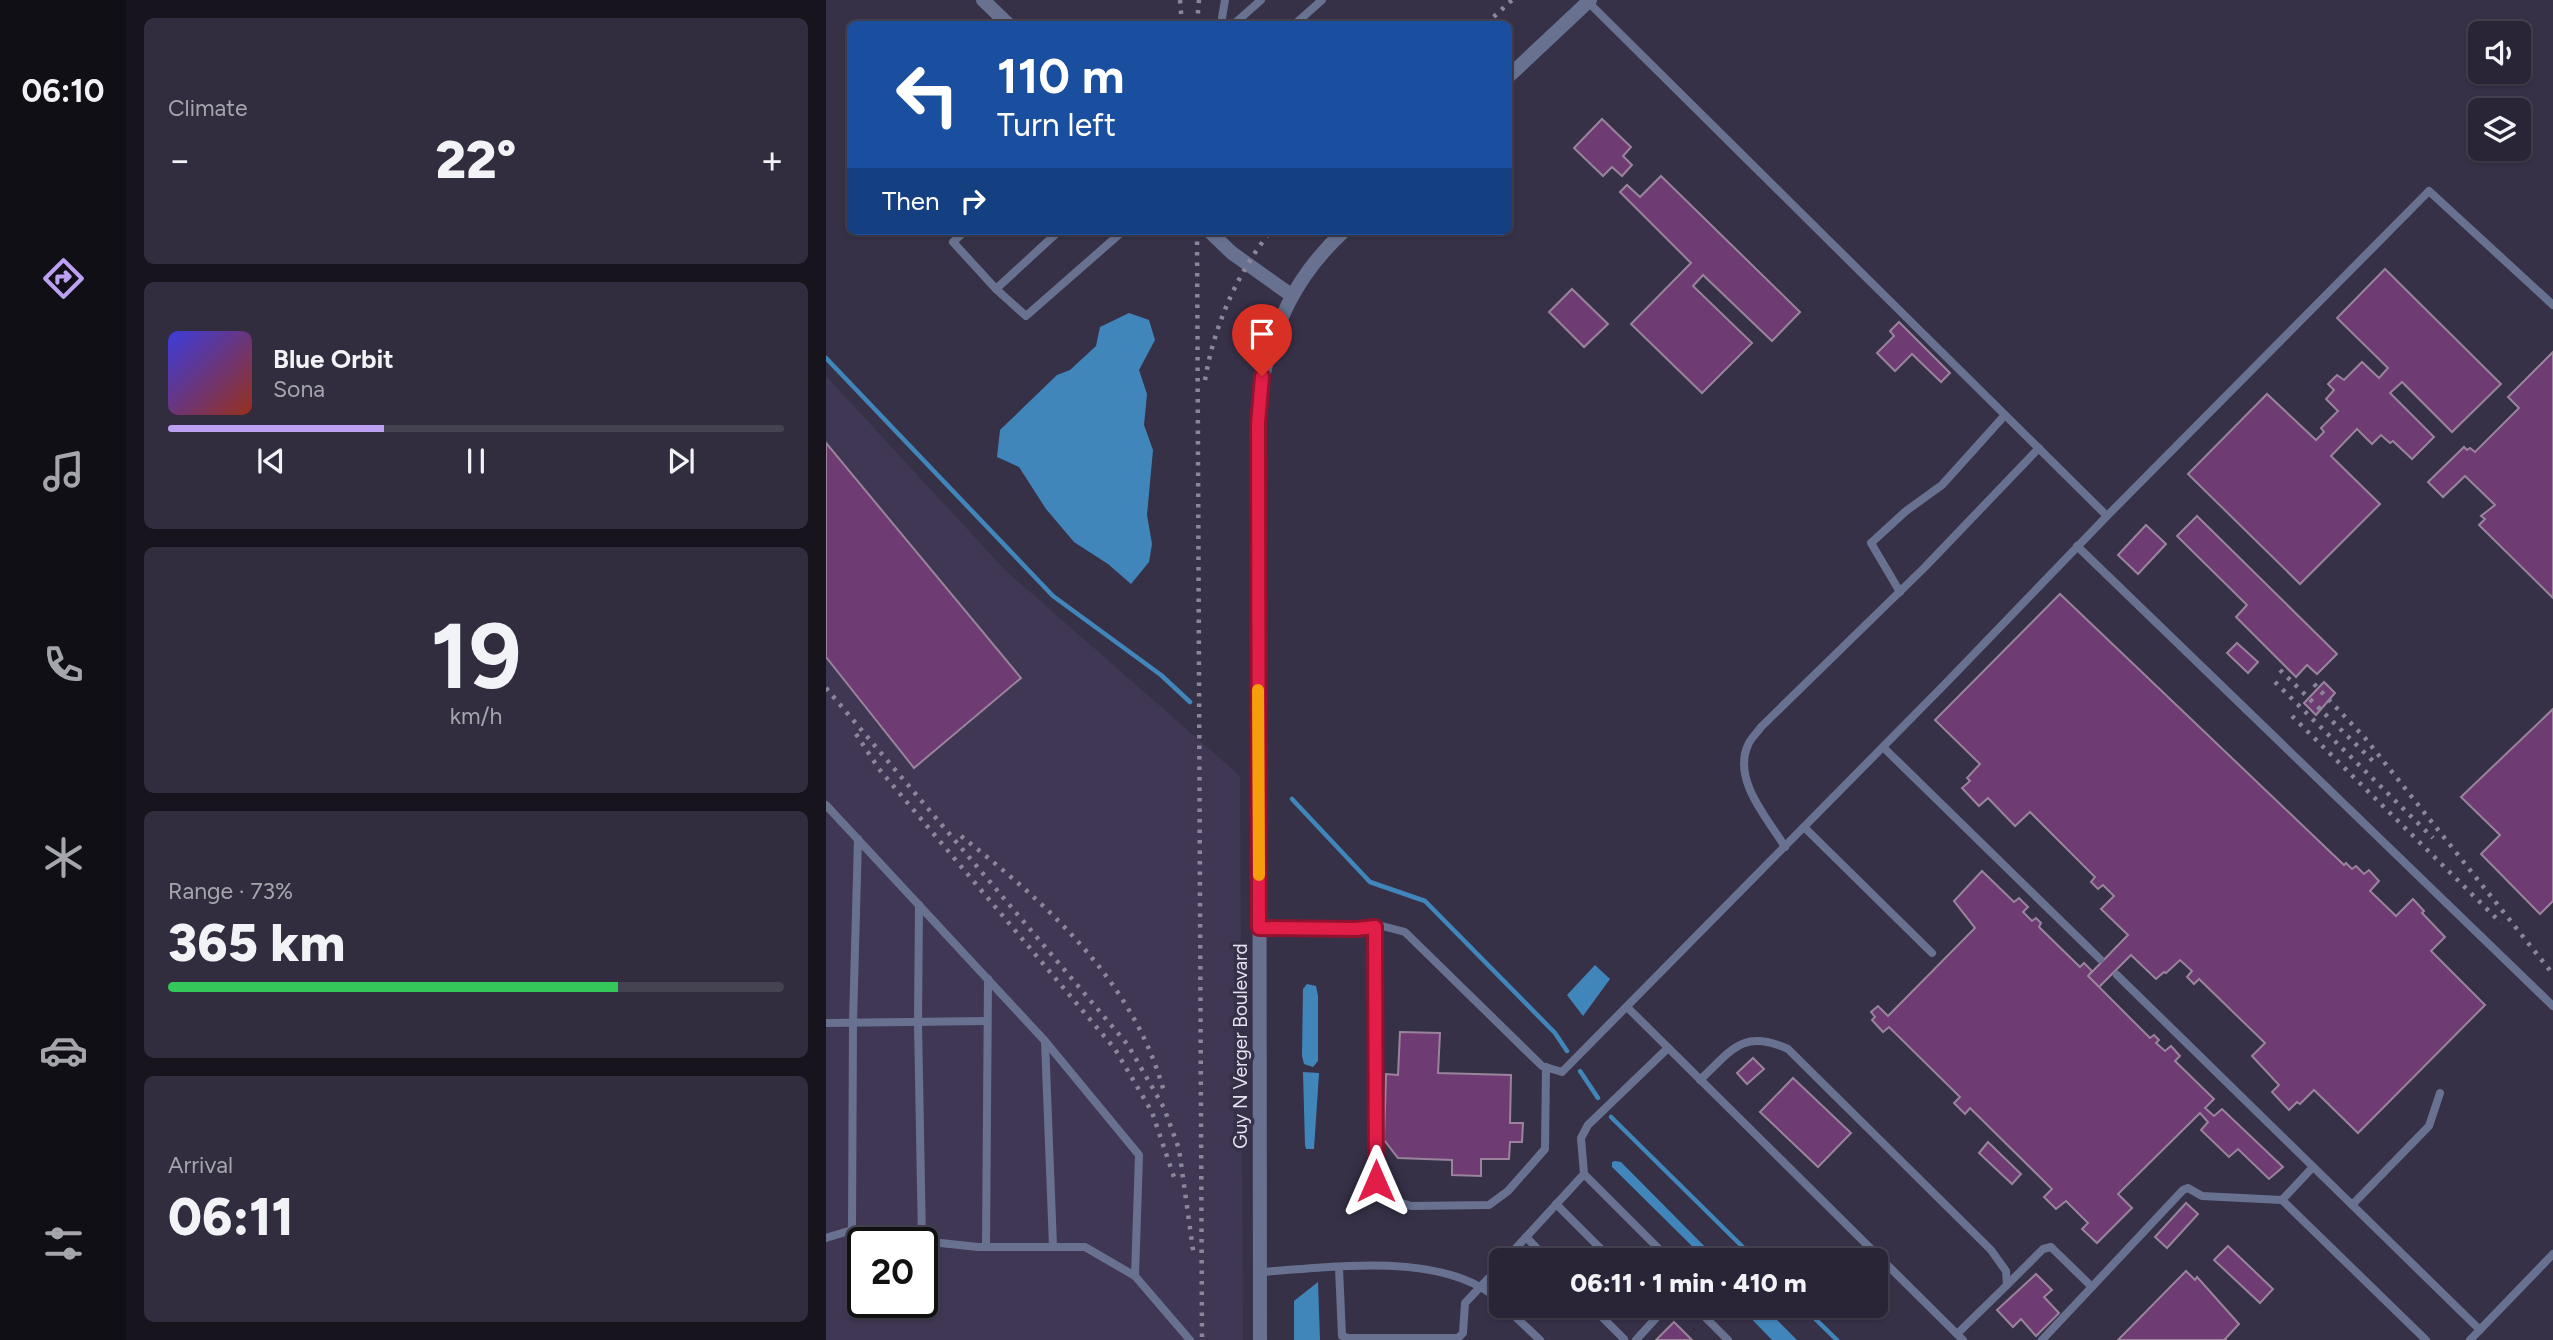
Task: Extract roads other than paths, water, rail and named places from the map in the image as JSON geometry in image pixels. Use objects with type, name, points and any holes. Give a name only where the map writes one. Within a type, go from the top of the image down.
[{"type":"street","points":[[983,0],[1004,21]]},
{"type":"street","points":[[1512,73],[1589,1]]},
{"type":"street","points":[[1213,235],[1232,253],[1291,295]]},
{"type":"street","name":"Guy N Verger Boulevard","points":[[1261,1340],[1258,404],[1266,358],[1276,327],[1291,295],[1307,272],[1340,235]]},
{"type":"lane","points":[[1222,21],[1225,0]]},
{"type":"lane","points":[[1237,21],[1261,0]]},
{"type":"lane","points":[[1299,21],[1322,0]]},
{"type":"lane","points":[[1589,1],[2106,516]]},
{"type":"lane","points":[[1259,928],[1356,929],[1382,926],[1405,932],[1546,1067],[1562,1072],[1883,747],[2106,516],[2429,191],[2553,305]]},
{"type":"lane","points":[[961,235],[953,242],[996,289],[1026,316],[1118,235]]},
{"type":"lane","points":[[996,289],[1055,235]]},
{"type":"lane","points":[[1900,592],[1871,543],[1906,511],[1942,485],[2005,415]]},
{"type":"lane","points":[[1785,847],[1746,782],[1744,761],[1748,744],[1761,727],[1900,592],[2039,449]]},
{"type":"lane","points":[[2077,546],[2553,1006]]},
{"type":"lane","points":[[1883,747],[2101,959]]},
{"type":"lane","points":[[826,805],[1045,1041],[1139,1155],[1135,1276]]},
{"type":"lane","points":[[1804,827],[1932,953]]},
{"type":"lane","points":[[852,1227],[853,1022],[858,839]]},
{"type":"lane","points":[[919,905],[922,1227]]},
{"type":"lane","points":[[1375,927],[1376,1181],[1384,1197],[1410,1206],[1489,1205],[1508,1191],[1545,1149],[1546,1067]]},
{"type":"lane","points":[[2117,975],[2480,1330]]},
{"type":"lane","points":[[986,1247],[988,979]]},
{"type":"lane","points":[[1627,1007],[1960,1337],[2043,1248],[2051,1247],[2092,1287]]},
{"type":"lane","points":[[826,1023],[986,1021]]},
{"type":"lane","points":[[1700,1080],[1740,1043],[1758,1040],[1776,1043],[1788,1049],[1991,1250],[2006,1271],[2007,1285]]},
{"type":"lane","points":[[1045,1041],[1053,1246]]},
{"type":"lane","points":[[1658,1248],[1584,1174],[1581,1138],[1588,1125],[1668,1048]]},
{"type":"lane","points":[[2352,1205],[2429,1126],[2440,1093]]},
{"type":"lane","points":[[2282,1200],[2313,1167]]},
{"type":"lane","points":[[1516,1248],[1584,1174]]},
{"type":"lane","points":[[2042,1340],[2183,1190],[2188,1188],[2202,1196],[2282,1200],[2426,1340]]},
{"type":"lane","points":[[1556,1204],[1600,1248]]},
{"type":"lane","points":[[826,1238],[847,1232]]},
{"type":"lane","points":[[1526,1237],[1537,1248]]},
{"type":"lane","points":[[938,1242],[986,1247],[1085,1247],[1135,1276],[1190,1340]]},
{"type":"lane","points":[[2470,1340],[2553,1254]]},
{"type":"lane","points":[[1260,1272],[1389,1266],[1431,1269],[1448,1273],[1489,1292]]},
{"type":"lane","points":[[1339,1268],[1342,1336],[1349,1338],[1458,1338],[1463,1334],[1465,1303],[1489,1278]]},
{"type":"lane","points":[[1517,1318],[1540,1340]]},
{"type":"lane","points":[[1602,1318],[1623,1340]]},
{"type":"lane","points":[[1636,1340],[1656,1318]]},
{"type":"lane","points":[[1706,1318],[1728,1340]]},
{"type":"water","points":[[1129,313],[1149,320],[1155,340],[1139,370],[1147,394],[1144,425],[1153,450],[1147,515],[1152,544],[1149,562],[1131,584],[1108,564],[1074,542],[1046,509],[1019,467],[997,457],[1000,430],[1057,375],[1070,370],[1096,346],[1100,327]]},
{"type":"water","points":[[1595,965],[1610,979],[1583,1016],[1567,995]]},
{"type":"water","points":[[1307,984],[1316,986],[1318,996],[1318,1061],[1313,1067],[1304,1064],[1302,1056],[1303,989]]},
{"type":"water","points":[[1303,1072],[1319,1073],[1314,1149],[1306,1149],[1305,1145]]},
{"type":"water","points":[[1612,1162],[1621,1162],[1706,1248],[1694,1248],[1612,1167]]},
{"type":"water","points":[[1318,1282],[1320,1340],[1294,1340],[1294,1301]]},
{"type":"water","points":[[1751,1318],[1775,1318],[1797,1340],[1772,1340]]},
{"type":"waterway","points":[[826,358],[1053,596],[1161,675],[1190,702]]},
{"type":"waterway","points":[[1292,799],[1370,882],[1425,901],[1555,1033],[1567,1051]]},
{"type":"waterway","points":[[1580,1071],[1598,1098]]},
{"type":"waterway","points":[[1611,1117],[1744,1248]]},
{"type":"waterway","points":[[1814,1318],[1837,1340]]},
{"type":"railway","points":[[1180,0],[1182,21]]},
{"type":"railway","points":[[1197,21],[1199,0]]},
{"type":"railway","points":[[1489,21],[1512,0]]},
{"type":"railway","points":[[1197,235],[1202,1340]]},
{"type":"railway","points":[[1205,380],[1214,340],[1229,301],[1248,264],[1268,235]]},
{"type":"railway","points":[[2280,670],[2374,762]]},
{"type":"railway","points":[[2275,682],[2433,838]]},
{"type":"railway","points":[[2314,684],[2365,738],[2552,973]]},
{"type":"railway","points":[[826,688],[1128,1045],[1164,1108],[1179,1149],[1194,1257]]},
{"type":"railway","points":[[2292,716],[2501,923]]},
{"type":"railway","points":[[856,734],[879,769],[1115,1049],[1152,1112],[1176,1183]]},
{"type":"railway","points":[[961,836],[1025,889],[1084,948],[1132,1015],[1150,1052],[1164,1092]]}]
